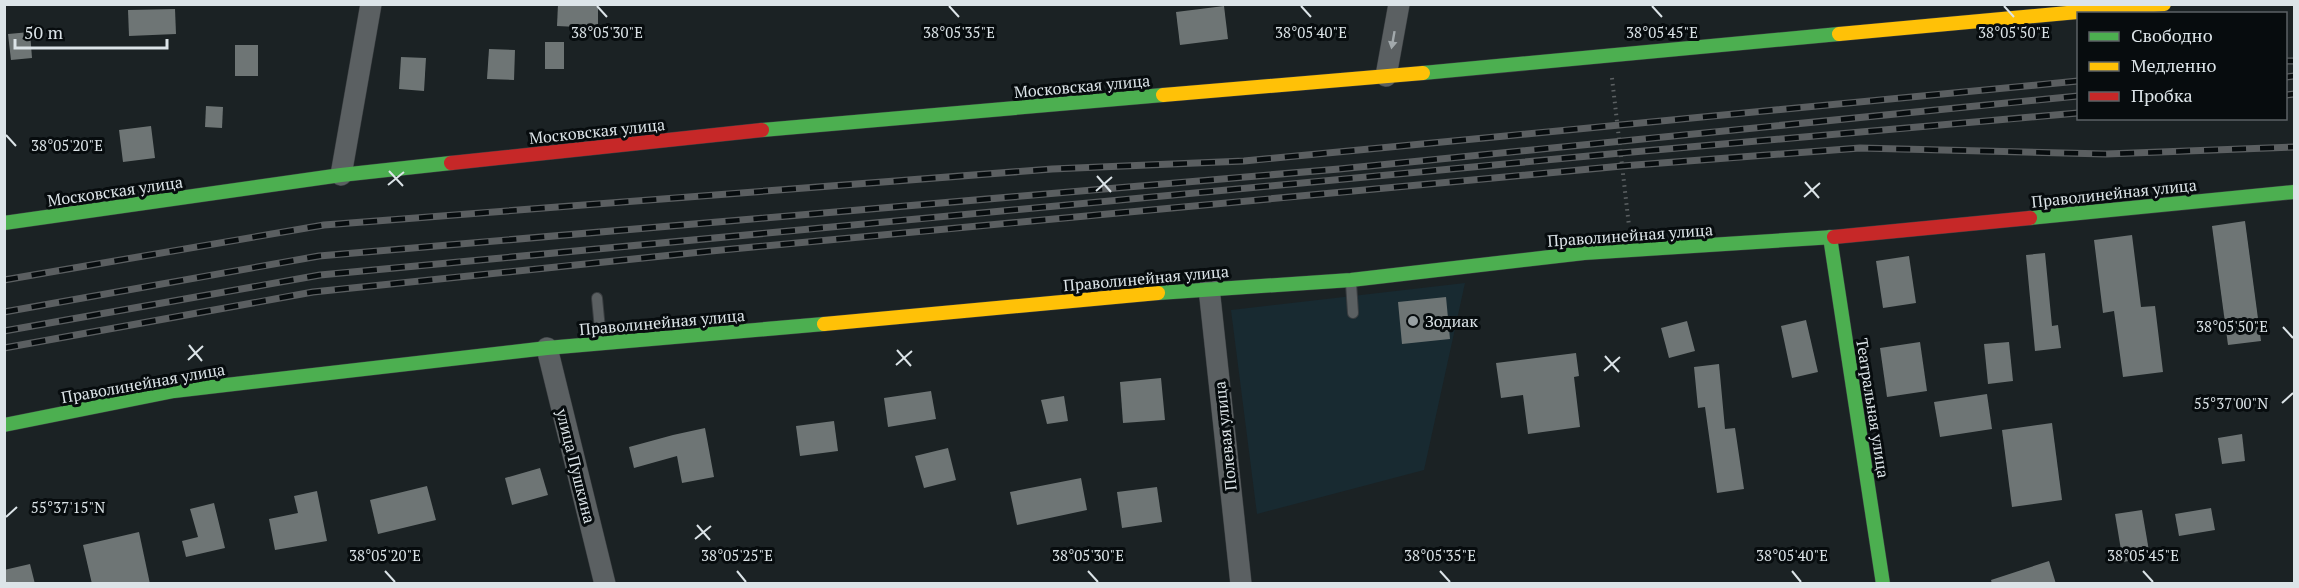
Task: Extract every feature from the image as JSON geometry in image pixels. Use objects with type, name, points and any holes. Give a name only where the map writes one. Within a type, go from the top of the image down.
[{"type":"main road","name":"Московская улица","points":[[4,223],[341,175],[792,127],[1386,76],[2164,4]]},
{"type":"main road","name":"Праволинейная улица","points":[[4,425],[174,391],[547,348],[1209,288],[1351,280],[1584,253],[1830,237],[2295,192]]},
{"type":"main road","name":"Театральная улица","points":[[1830,237],[1883,584]]},
{"type":"street","points":[[341,175],[371,4]]},
{"type":"street","points":[[1386,76],[1399,4]]},
{"type":"street","name":"Полевая улица","points":[[1209,288],[1241,584]]},
{"type":"street","name":"улица Пушкина","points":[[547,348],[604,584]]},
{"type":"lane","points":[[1351,280],[1353,313]]},
{"type":"lane","points":[[597,298],[601,344]]},
{"type":"path","points":[[1609,55],[1632,250]]},
{"type":"shaded area","points":[[1465,283],[1424,470],[1257,514],[1231,310]]},
{"type":"building","points":[[558,4],[598,4],[598,28],[557,26]]},
{"type":"building","points":[[1224,6],[1228,39],[1180,45],[1176,12]]},
{"type":"building","points":[[175,9],[176,34],[129,36],[128,10]]},
{"type":"building","points":[[30,32],[32,58],[11,60],[8,34]]},
{"type":"building","points":[[545,42],[564,42],[564,69],[545,69]]},
{"type":"building","points":[[235,45],[258,45],[258,76],[235,76]]},
{"type":"building","points":[[489,49],[515,50],[514,80],[487,79]]},
{"type":"building","points":[[401,57],[426,58],[424,91],[399,89]]},
{"type":"building","points":[[206,106],[223,107],[222,128],[205,127]]},
{"type":"building","points":[[151,126],[155,158],[123,162],[119,130]]},
{"type":"building","points":[[2245,221],[2261,341],[2228,345],[2212,226]]},
{"type":"building","points":[[2132,235],[2141,307],[2155,306],[2163,372],[2123,377],[2114,311],[2103,313],[2094,240]]},
{"type":"building","points":[[2045,253],[2052,326],[2058,325],[2061,348],[2035,351],[2026,255]]},
{"type":"building","points":[[1909,256],[1916,303],[1883,308],[1876,261]]},
{"type":"building","points":[[1446,297],[1450,339],[1402,344],[1398,302]]},
{"type":"building","points":[[1806,320],[1818,372],[1792,378],[1781,326]]},
{"type":"building","points":[[1687,321],[1695,351],[1669,358],[1661,328]]},
{"type":"building","points":[[1920,342],[1927,391],[1887,397],[1880,348]]},
{"type":"building","points":[[2009,342],[2013,381],[1988,384],[1984,344]]},
{"type":"building","points":[[1576,353],[1579,376],[1574,377],[1580,427],[1528,434],[1523,395],[1501,398],[1496,363]]},
{"type":"building","points":[[1719,364],[1725,429],[1735,428],[1744,489],[1717,493],[1705,407],[1698,408],[1694,367]]},
{"type":"building","points":[[1161,378],[1165,420],[1123,423],[1120,382]]},
{"type":"building","points":[[931,391],[936,419],[888,427],[884,398]]},
{"type":"building","points":[[1987,394],[1992,429],[1940,437],[1934,402]]},
{"type":"building","points":[[1064,396],[1068,421],[1047,424],[1041,400]]},
{"type":"building","points":[[834,421],[838,451],[800,456],[796,426]]},
{"type":"building","points":[[2052,423],[2062,500],[2012,507],[2002,430]]},
{"type":"building","points":[[705,428],[714,477],[682,483],[677,456],[634,468],[629,447]]},
{"type":"building","points":[[2242,434],[2245,461],[2222,464],[2218,438]]},
{"type":"building","points":[[948,448],[956,480],[924,488],[915,456]]},
{"type":"building","points":[[540,468],[548,495],[512,505],[505,478]]},
{"type":"building","points":[[1081,478],[1087,510],[1017,525],[1010,492]]},
{"type":"building","points":[[427,486],[436,520],[378,534],[370,500]]},
{"type":"building","points":[[1157,487],[1162,522],[1122,528],[1117,492]]},
{"type":"building","points":[[317,491],[327,541],[275,550],[269,519],[298,513],[294,496]]},
{"type":"building","points":[[214,503],[225,548],[186,557],[182,541],[198,537],[190,509]]},
{"type":"building","points":[[2211,508],[2215,530],[2179,536],[2175,514]]},
{"type":"building","points":[[2142,510],[2150,557],[2123,562],[2115,514]]},
{"type":"building","points":[[139,532],[150,584],[92,584],[83,545]]},
{"type":"building","points":[[2049,561],[2056,584],[1992,584],[1991,580]]},
{"type":"building","points":[[30,564],[35,584],[4,584],[4,570]]},
{"type":"railway","points":[[2287,61],[2294,61]]},
{"type":"railway","points":[[2287,77],[2294,76]]},
{"type":"railway","points":[[4,280],[324,225],[1052,169],[1244,161],[2077,81]]},
{"type":"railway","points":[[2287,95],[2294,94]]},
{"type":"railway","points":[[4,312],[319,256],[1339,169],[2077,96]]},
{"type":"railway","points":[[4,331],[320,275],[1621,153],[2077,113]]},
{"type":"railway","points":[[4,348],[313,292],[711,251],[1622,166],[1860,148],[2106,154],[2294,147]]},
{"type":"traffic: fast","points":[[1423,73],[1839,34]]},
{"type":"traffic: fast","points":[[762,130],[1163,95]]},
{"type":"traffic: fast","points":[[4,223],[341,175],[451,163]]},
{"type":"traffic: fast","points":[[2030,218],[2294,192]]},
{"type":"traffic: fast","points":[[1830,237],[1883,584]]},
{"type":"traffic: fast","points":[[1158,293],[1351,280],[1584,253],[1834,237]]},
{"type":"traffic: fast","points":[[4,425],[174,391],[547,348],[824,324]]},
{"type":"traffic: slow","points":[[2077,12],[2164,4]]},
{"type":"traffic: slow","points":[[1839,34],[2077,12]]},
{"type":"traffic: slow","points":[[1163,95],[1423,73]]},
{"type":"traffic: slow","points":[[824,324],[1158,293]]},
{"type":"traffic: jam","points":[[451,163],[762,130]]},
{"type":"traffic: jam","points":[[1834,237],[2030,218]]},
{"type":"place","name":"Зодиак","points":[[1413,321]]}]
